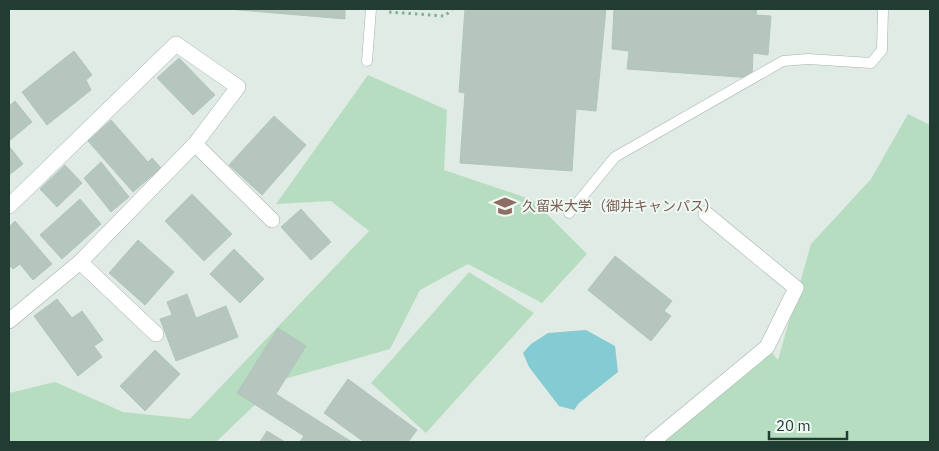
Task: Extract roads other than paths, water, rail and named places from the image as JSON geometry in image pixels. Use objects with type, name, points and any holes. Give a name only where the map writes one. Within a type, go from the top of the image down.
[{"type":"street","points":[[9,206],[176,44],[238,87],[195,144],[80,262],[9,321]]},
{"type":"street","points":[[195,144],[272,220]]},
{"type":"street","points":[[652,442],[767,347],[796,288],[706,214]]},
{"type":"street","points":[[80,262],[156,334]]},
{"type":"lane","points":[[570,213],[615,158],[783,62],[808,59],[871,63],[882,50],[883,9]]},
{"type":"lane","points":[[367,61],[371,10]]},
{"type":"water","points":[[586,330],[615,346],[618,372],[579,403],[574,410],[559,406],[529,367],[523,353],[531,344],[548,333]]},
{"type":"place","name":"久留米大学（御井キャンパス）","points":[[505,206]]}]
